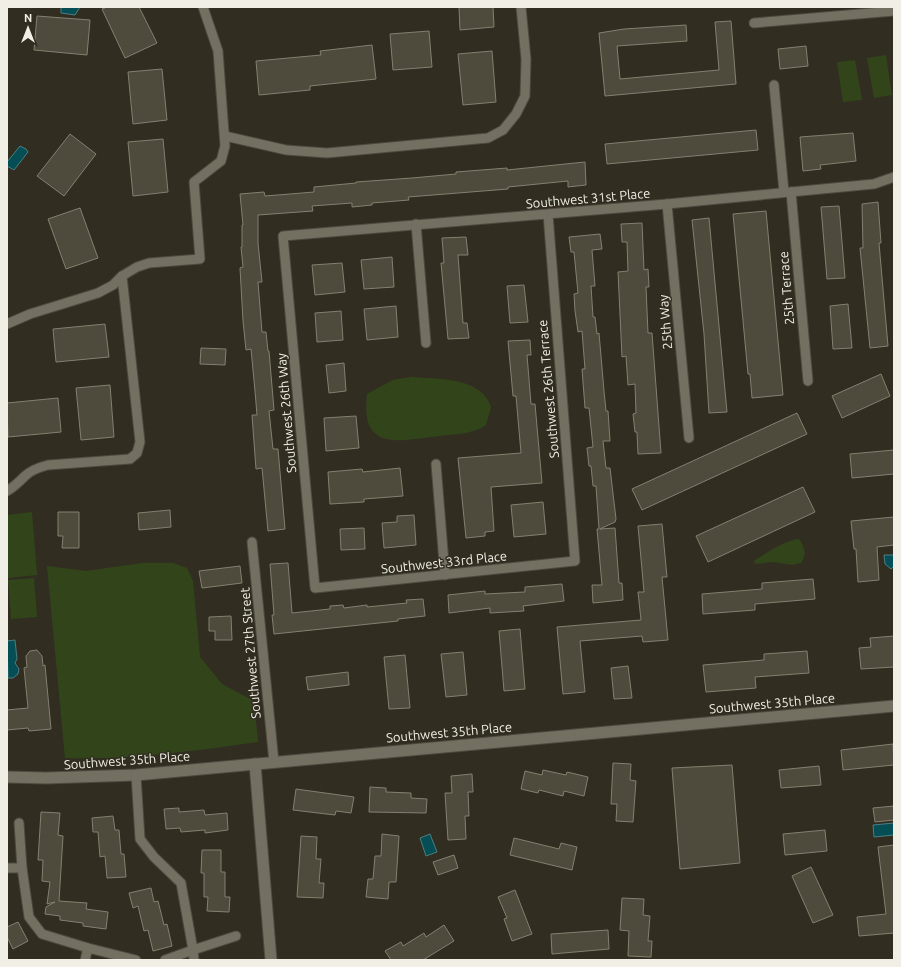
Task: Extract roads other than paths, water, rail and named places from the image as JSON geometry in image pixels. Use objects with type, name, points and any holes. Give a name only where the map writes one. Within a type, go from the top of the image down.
[{"type":"street","points":[[7,324],[30,314],[98,293],[137,267],[149,263],[200,259],[194,182],[221,161],[225,146],[218,51],[203,7]]},
{"type":"street","points":[[225,136],[286,150],[327,153],[488,138],[503,130],[516,114],[525,96],[526,59],[521,7]]},
{"type":"street","points":[[754,23],[894,11]]},
{"type":"street","name":"25th Terrace","points":[[774,86],[808,381]]},
{"type":"street","name":"Southwest 31st Place","points":[[283,236],[667,204],[874,184],[894,177]]},
{"type":"street","name":"25th Way","points":[[667,204],[689,438]]},
{"type":"street","name":"Southwest 26th Terrace","points":[[548,214],[575,561]]},
{"type":"street","points":[[416,224],[426,344]]},
{"type":"street","name":"Southwest 26th Way","points":[[283,236],[315,588]]},
{"type":"street","points":[[7,491],[36,468],[48,464],[130,459],[137,453],[140,442],[122,276]]},
{"type":"street","points":[[436,464],[445,575]]},
{"type":"street","name":"Southwest 27th Street","points":[[252,542],[274,762]]},
{"type":"street","name":"Southwest 33rd Place","points":[[315,588],[575,561]]},
{"type":"street","name":"Southwest 35th Place","points":[[7,777],[46,778],[136,775],[894,706]]},
{"type":"street","points":[[255,764],[271,960]]},
{"type":"street","points":[[136,775],[140,839],[154,857],[181,883],[194,950],[194,960]]},
{"type":"street","points":[[19,823],[22,868],[29,917],[42,934],[88,948],[136,960]]},
{"type":"street","points":[[7,868],[22,868]]},
{"type":"street","points":[[165,960],[236,936]]},
{"type":"street","points":[[85,960],[88,948]]},
{"type":"water","points":[[61,7],[80,7],[75,15],[61,13]]},
{"type":"water","points":[[20,146],[28,152],[14,170],[7,166],[7,162]]},
{"type":"water","points":[[884,555],[894,555],[894,566],[891,569],[885,564]]},
{"type":"water","points":[[15,640],[17,659],[15,663],[19,669],[18,674],[13,678],[8,678],[7,641]]},
{"type":"water","points":[[894,823],[894,835],[874,837],[873,825]]},
{"type":"water","points":[[430,834],[437,852],[426,856],[420,838]]}]
